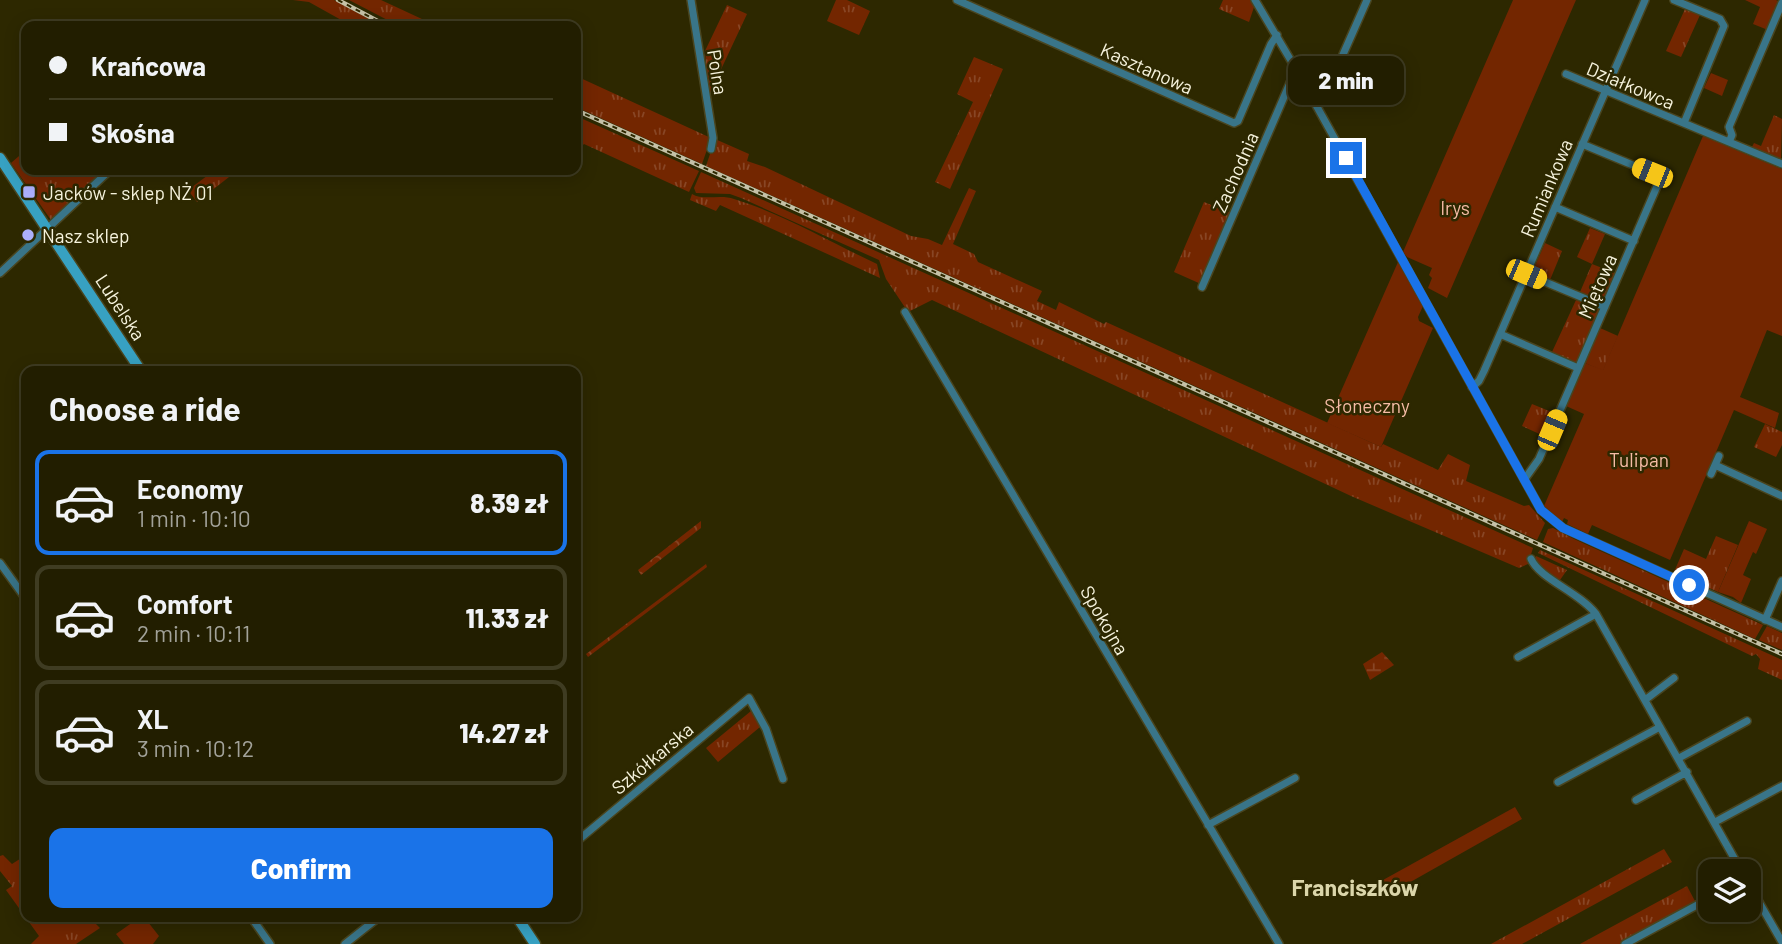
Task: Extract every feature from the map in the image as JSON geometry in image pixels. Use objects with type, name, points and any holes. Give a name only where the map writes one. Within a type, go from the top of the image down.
[{"type":"main road","name":"Lubelska","points":[[0,158],[139,366]]},
{"type":"main road","points":[[520,922],[535,944]]},
{"type":"street","name":"Polna","points":[[691,0],[713,138],[711,149]]},
{"type":"street","name":"Kasztanowa","points":[[957,0],[1234,123],[1238,121],[1271,44],[1278,36]]},
{"type":"street","points":[[1255,0],[1297,69],[1534,500],[1551,520],[1782,627]]},
{"type":"street","points":[[1317,107],[1324,100],[1367,0]]},
{"type":"street","name":"Rumiankowa","points":[[1472,387],[1481,378],[1645,0]]},
{"type":"street","points":[[1674,0],[1720,19],[1724,26],[1684,123]]},
{"type":"street","points":[[1782,3],[1728,127],[1730,138],[1782,163]]},
{"type":"street","name":"Zachodnia","points":[[1202,287],[1297,69]]},
{"type":"street","name":"Działkowca","points":[[1566,74],[1684,123],[1730,138]]},
{"type":"street","name":"Miętowa","points":[[1524,480],[1539,459],[1657,187],[1658,178],[1652,173],[1582,144]]},
{"type":"street","points":[[0,273],[105,175]]},
{"type":"street","points":[[1555,207],[1634,241]]},
{"type":"street","points":[[1526,274],[1605,307]]},
{"type":"street","name":"Spokojna","points":[[905,312],[1279,944]]},
{"type":"street","points":[[1500,334],[1578,368]]},
{"type":"street","points":[[1711,474],[1719,456]]},
{"type":"street","points":[[1715,465],[1782,496]]},
{"type":"street","points":[[1531,559],[1539,570],[1579,596],[1596,614],[1735,859]]},
{"type":"street","points":[[0,563],[21,592]]},
{"type":"street","points":[[1765,620],[1782,581]]},
{"type":"street","points":[[1518,657],[1596,614]]},
{"type":"street","points":[[1645,699],[1674,678]]},
{"type":"street","name":"Szkółkarska","points":[[581,838],[749,698],[766,729],[783,779]]},
{"type":"street","points":[[1679,758],[1747,721]]},
{"type":"street","points":[[1558,782],[1660,727]]},
{"type":"street","points":[[1636,800],[1687,772]]},
{"type":"street","points":[[1208,825],[1294,778]]},
{"type":"street","points":[[1715,822],[1782,786]]},
{"type":"street","points":[[1625,944],[1698,904]]},
{"type":"street","points":[[1761,906],[1782,942]]},
{"type":"street","points":[[255,922],[271,944]]},
{"type":"street","points":[[345,944],[373,922]]},
{"type":"green space","points":[[293,0],[334,0],[373,21],[343,21],[309,2]]},
{"type":"green space","points":[[349,0],[381,0],[426,21],[389,21]]},
{"type":"green space","points":[[836,0],[847,0],[870,11],[859,35],[827,21]]},
{"type":"green space","points":[[1223,0],[1250,0],[1254,7],[1249,22],[1219,9]]},
{"type":"green space","name":"Irys","points":[[1513,0],[1576,0],[1447,298],[1428,288],[1432,268],[1407,257],[1403,252]]},
{"type":"green space","points":[[1745,0],[1780,2],[1768,30],[1753,24],[1760,7]]},
{"type":"green space","points":[[727,5],[747,14],[709,95],[705,51]]},
{"type":"green space","points":[[1685,9],[1700,15],[1681,57],[1666,51]]},
{"type":"green space","points":[[974,57],[1003,69],[950,189],[935,182],[973,102],[957,94]]},
{"type":"green space","points":[[1711,73],[1728,80],[1722,96],[1704,88]]},
{"type":"green space","points":[[581,78],[711,138],[702,164],[581,109]]},
{"type":"green space","points":[[1774,115],[1782,119],[1781,160],[1752,147],[1754,143],[1761,146]]},
{"type":"green space","points":[[581,118],[699,171],[689,192],[584,144],[581,147]]},
{"type":"green space","name":"Tulipan","points":[[1703,136],[1782,169],[1782,336],[1767,330],[1740,397],[1779,413],[1775,428],[1734,410],[1670,560],[1592,525],[1588,534],[1567,524],[1568,520],[1564,518],[1562,522],[1544,506],[1584,414],[1566,406],[1585,363],[1603,370]]},
{"type":"green space","points":[[715,139],[749,154],[747,161],[911,236],[942,245],[969,188],[976,191],[953,244],[974,254],[978,262],[1042,291],[1037,301],[1056,310],[1059,302],[1438,470],[1448,454],[1470,465],[1466,481],[1524,506],[1529,505],[1545,523],[1537,540],[706,166]]},
{"type":"green space","points":[[21,154],[21,175],[103,175],[51,220],[11,163]]},
{"type":"green space","points":[[701,172],[1533,548],[1528,564],[1519,568],[1351,496],[932,300],[908,312],[886,279],[879,260],[741,198],[730,194],[696,193],[694,188]]},
{"type":"green space","points":[[208,175],[232,175],[197,202],[188,190]]},
{"type":"green space","points":[[692,194],[734,199],[788,220],[877,264],[880,278],[720,205],[716,211],[690,200]]},
{"type":"green space","points":[[1204,202],[1231,213],[1201,284],[1174,272]]},
{"type":"green space","points":[[1590,228],[1605,234],[1592,264],[1577,257]]},
{"type":"green space","points":[[1545,243],[1562,251],[1550,280],[1536,274],[1534,268]]},
{"type":"green space","name":"Słoneczny","points":[[1398,262],[1423,306],[1419,321],[1433,328],[1381,447],[1327,423]]},
{"type":"green space","points":[[1592,264],[1615,273],[1602,301],[1580,292]]},
{"type":"green space","points":[[1576,300],[1600,310],[1577,363],[1552,352]]},
{"type":"green space","points":[[1600,328],[1618,336],[1603,371],[1585,363]]},
{"type":"green space","points":[[1532,404],[1554,413],[1544,436],[1522,426]]},
{"type":"green space","points":[[1765,424],[1782,432],[1782,445],[1776,457],[1754,447]]},
{"type":"green space","points":[[701,521],[701,528],[641,575],[638,570]]},
{"type":"green space","points":[[1749,521],[1767,529],[1743,575],[1751,579],[1741,603],[1718,592]]},
{"type":"green space","points":[[1553,528],[1763,625],[1755,639],[1543,542],[1548,529]]},
{"type":"green space","points":[[1716,536],[1738,545],[1718,592],[1674,572],[1684,549],[1706,559]]},
{"type":"green space","points":[[1540,550],[1782,660],[1782,680],[1758,669],[1760,659],[1756,654],[1752,656],[1538,553]]},
{"type":"green space","points":[[1536,556],[1567,570],[1560,580],[1534,562]]},
{"type":"green space","points":[[706,564],[707,567],[588,657],[586,654]]},
{"type":"green space","points":[[1767,626],[1782,633],[1782,650],[1759,640]]},
{"type":"green space","points":[[1382,652],[1394,665],[1370,680],[1363,664]]},
{"type":"green space","points":[[751,711],[760,727],[718,762],[706,748]]},
{"type":"green space","points":[[1515,807],[1522,819],[1391,893],[1383,880]]},
{"type":"green space","points":[[1664,849],[1672,862],[1522,944],[1491,944]]},
{"type":"green space","points":[[3,855],[12,864],[21,858],[21,911],[6,890],[12,886],[0,871],[0,856]]},
{"type":"green space","points":[[1687,886],[1696,903],[1620,944],[1580,944]]},
{"type":"green space","points":[[29,922],[94,922],[100,928],[76,944],[31,944],[39,936]]},
{"type":"green space","points":[[133,922],[148,922],[159,936],[153,944],[124,944],[116,934]]},
{"type":"railway","points":[[338,0],[378,21]]},
{"type":"railway","points":[[581,112],[1782,654]]},
{"type":"place","name":"Jacków - sklep NŻ 01","points":[[29,192]]},
{"type":"place","name":"Nasz sklep","points":[[28,235]]},
{"type":"district","name":"Franciszków","points":[[1355,887]]},
{"type":"route","points":[[1346,158],[1541,510],[1563,528],[1689,585]]}]
